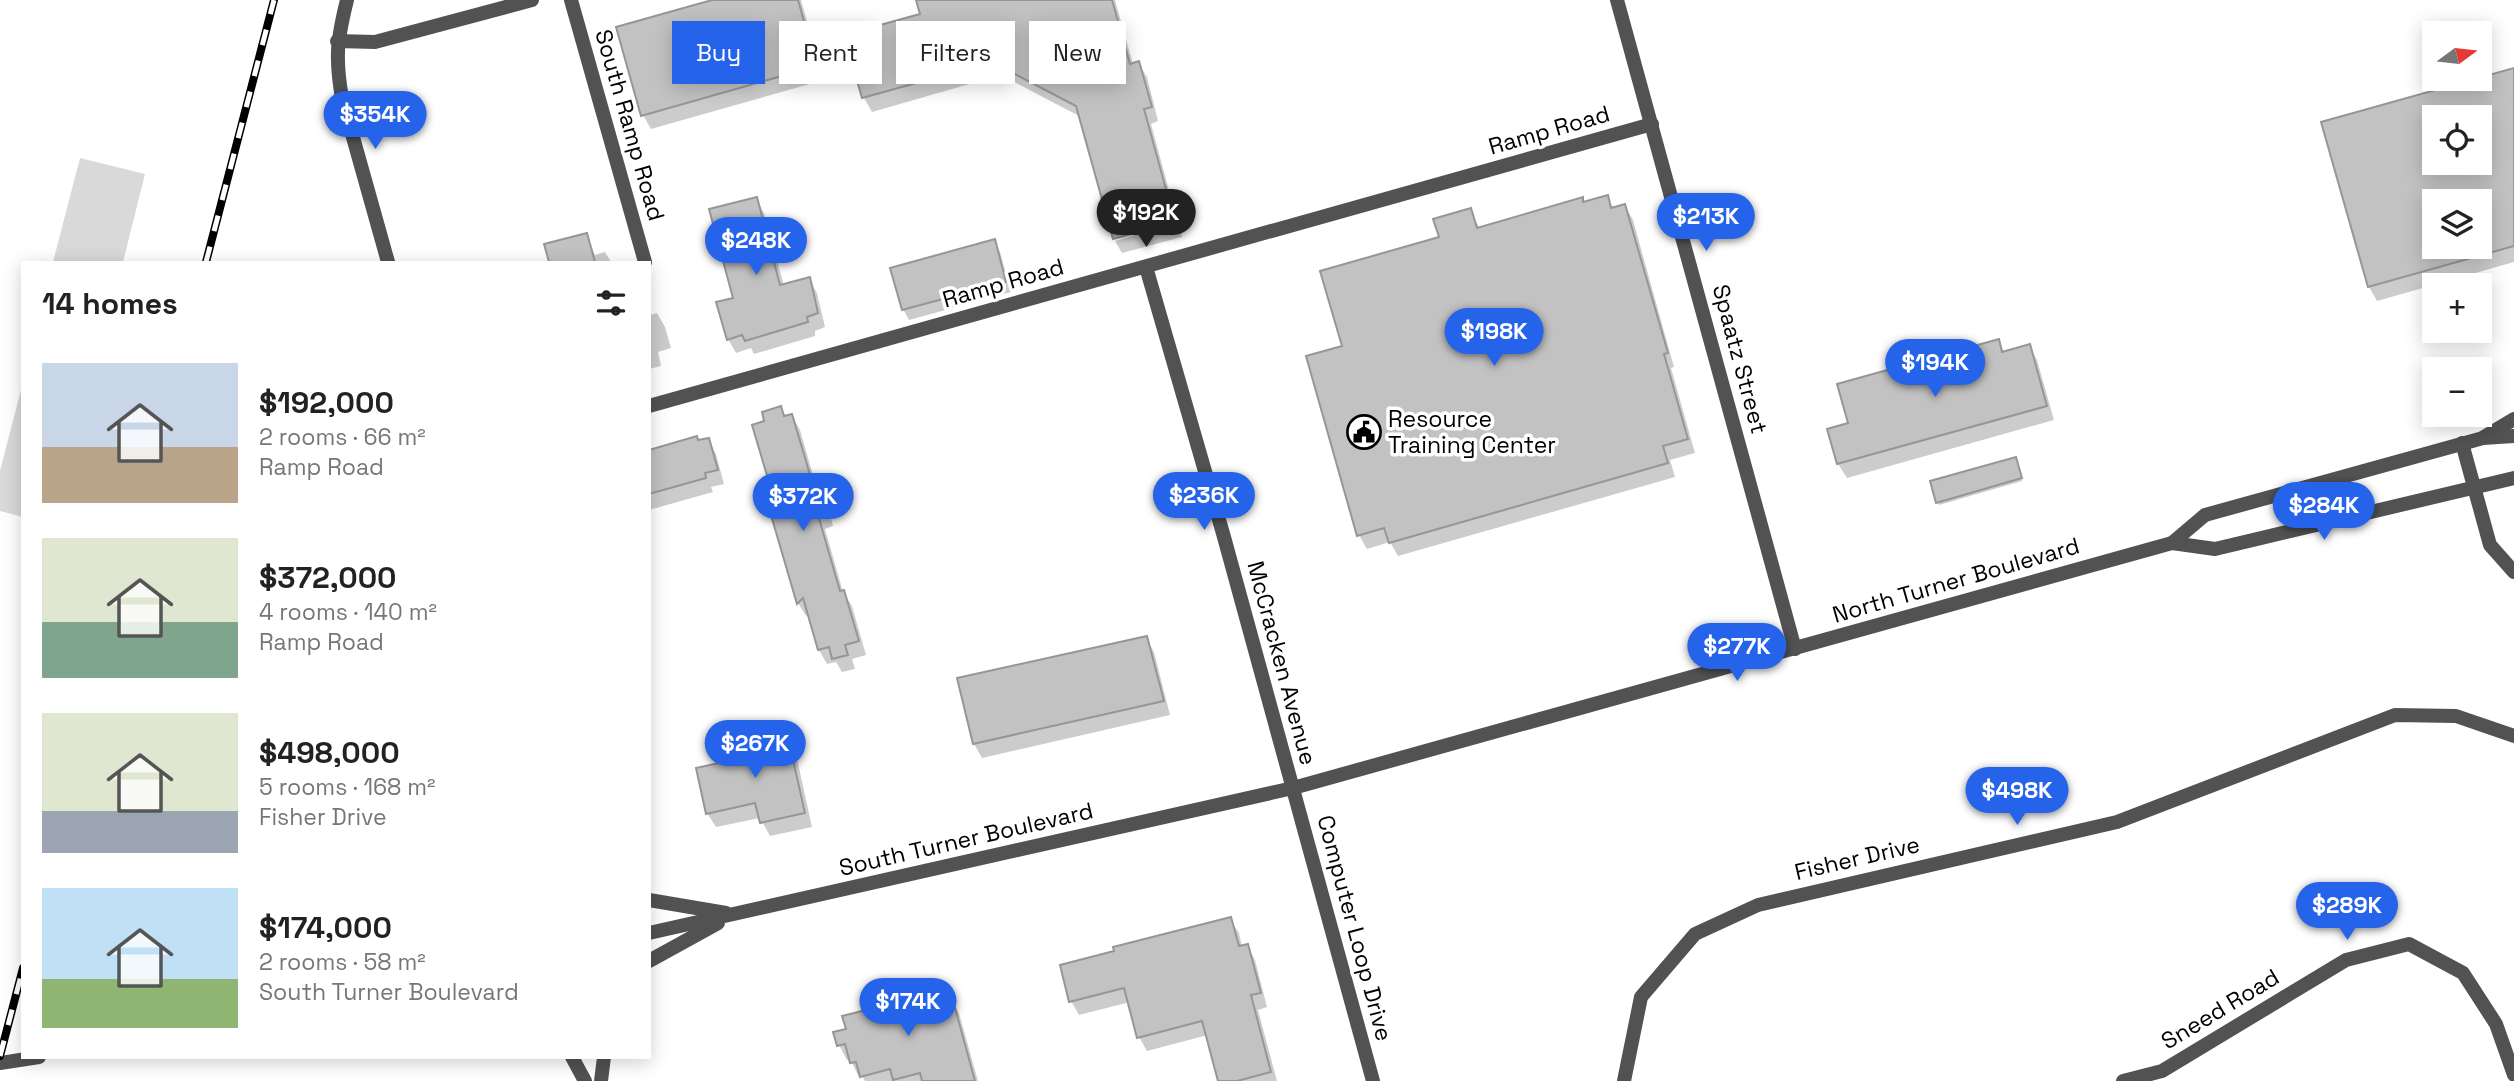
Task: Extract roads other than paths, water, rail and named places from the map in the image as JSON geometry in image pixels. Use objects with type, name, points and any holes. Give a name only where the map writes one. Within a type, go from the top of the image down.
[{"type":"street","points":[[347,0],[337,41],[337,71],[342,99],[388,261]]},
{"type":"street","points":[[337,41],[383,41],[532,0]]},
{"type":"street","name":"South Ramp Road","points":[[572,0],[645,261]]},
{"type":"street","name":"Spaatz Street","points":[[1617,0],[1795,649]]},
{"type":"street","name":"Ramp Road","points":[[651,405],[1653,124]]},
{"type":"street","name":"McCracken Avenue","points":[[1146,267],[1293,788]]},
{"type":"street","points":[[2483,438],[2514,419]]},
{"type":"street","points":[[2172,542],[2206,515],[2462,443],[2483,438],[2514,436]]},
{"type":"street","points":[[2462,443],[2490,545],[2514,572]]},
{"type":"street","name":"North Turner Boulevard","points":[[1293,788],[2172,542],[2215,549],[2514,478]]},
{"type":"street","name":"Fisher Drive","points":[[1624,1081],[1641,997],[1695,934],[1758,905],[2117,822],[2395,715],[2456,716],[2514,736]]},
{"type":"street","name":"South Turner Boulevard","points":[[651,933],[1293,788]]},
{"type":"street","name":"Computer Loop Drive","points":[[1293,788],[1373,1081]]},
{"type":"street","points":[[651,900],[734,914]]},
{"type":"street","points":[[651,960],[734,914]]},
{"type":"street","name":"Sneed Road","points":[[2123,1081],[2162,1071],[2346,960],[2409,944],[2463,972],[2496,1024],[2514,1075]]},
{"type":"street","points":[[0,1063],[25,1059]]},
{"type":"street","points":[[573,1059],[585,1081]]},
{"type":"street","points":[[593,1059],[598,1081]]},
{"type":"street","points":[[598,1081],[604,1059]]},
{"type":"railway","points":[[206,261],[274,0]]},
{"type":"railway","points":[[0,1056],[21,976]]},
{"type":"place","name":"Resource Training Center","points":[[1364,432]]}]
